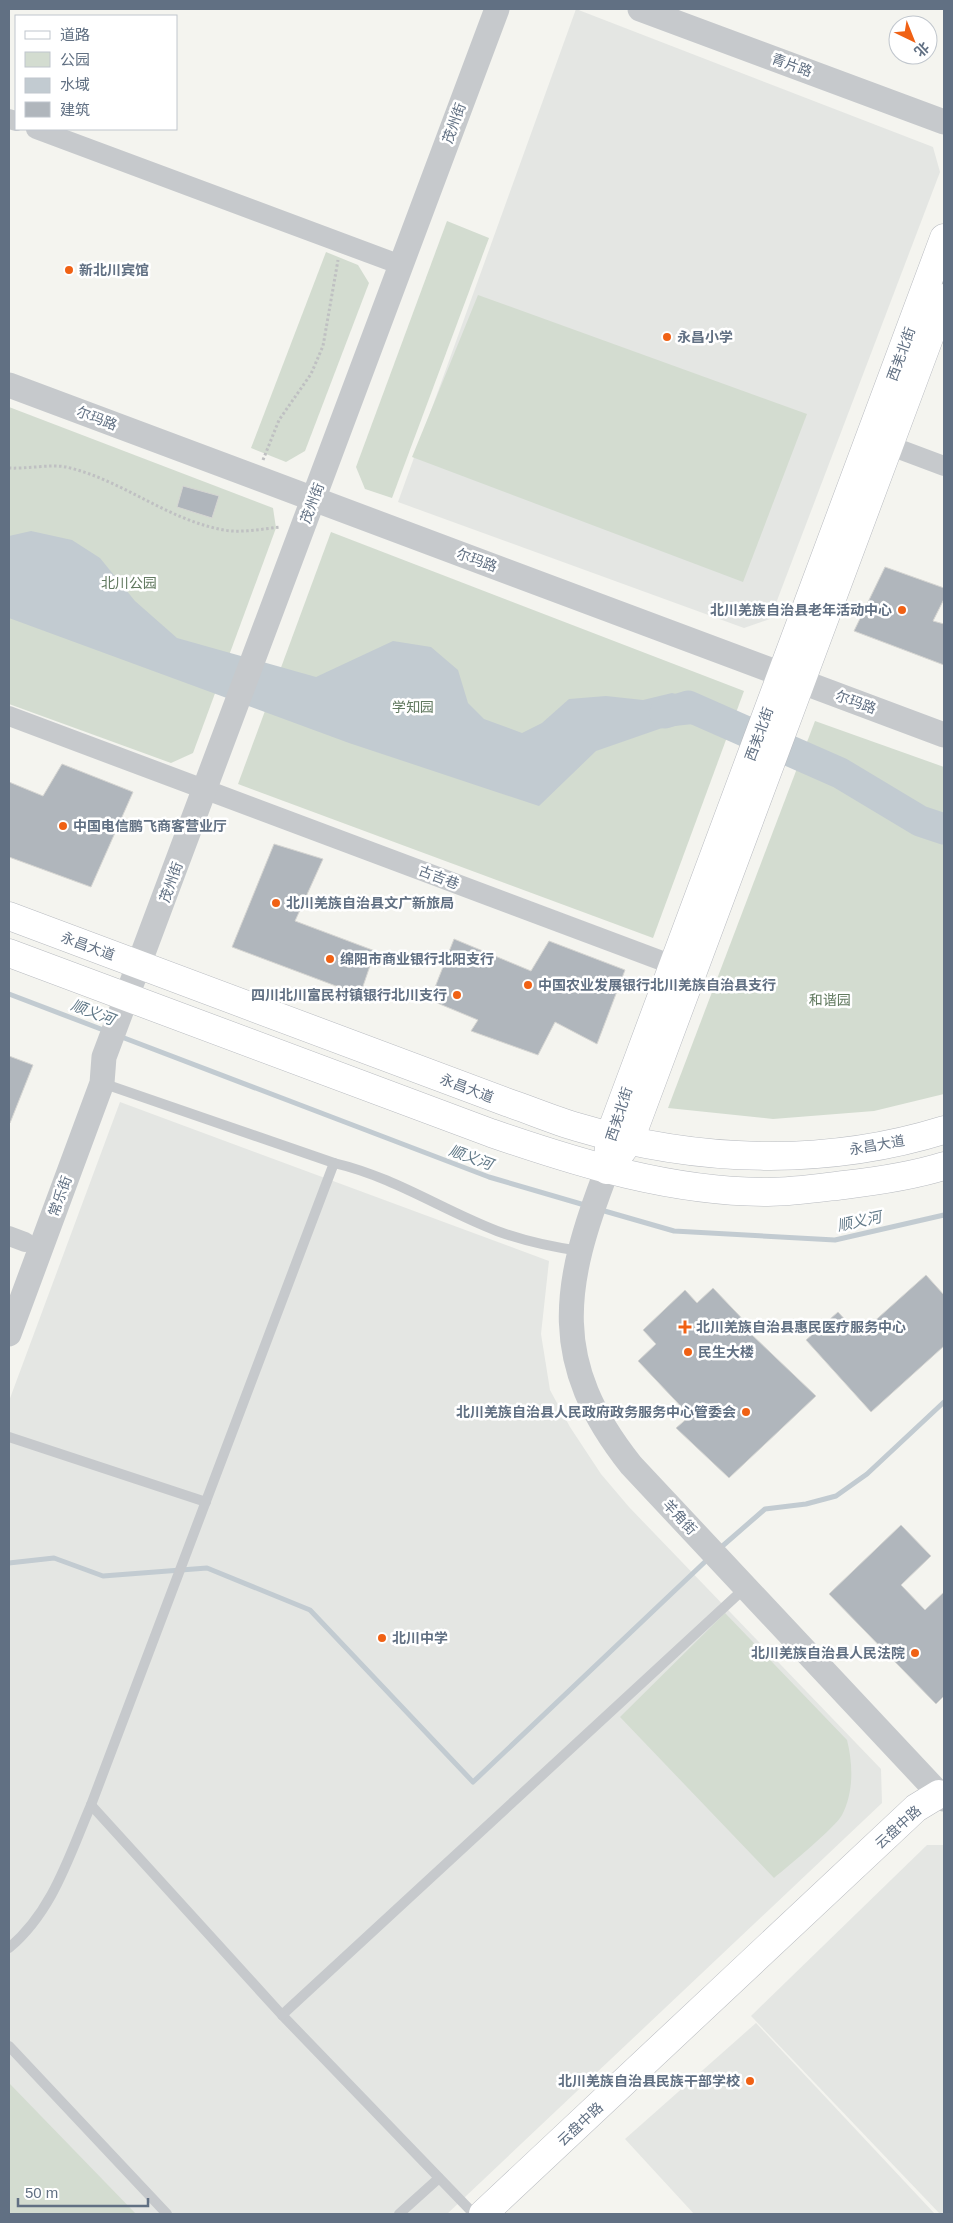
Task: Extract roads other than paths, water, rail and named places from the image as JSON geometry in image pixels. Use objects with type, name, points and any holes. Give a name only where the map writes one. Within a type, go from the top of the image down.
[{"type":"main road","name":"西羌北街","points":[[607,1170],[777,717],[944,238]]},
{"type":"main road","name":"西羌北街","points":[[791,678],[888,445],[944,298]]},
{"type":"main road","name":"西羌北街","points":[[620,1137],[673,965],[762,756]]},
{"type":"main road","name":"永昌大道","points":[[9,916],[506,1102],[578,1127],[620,1137],[711,1154],[769,1157],[877,1146],[944,1130]]},
{"type":"main road","points":[[9,953],[124,1007],[566,1159],[646,1179],[708,1189],[769,1192],[883,1181],[944,1166]]},
{"type":"main road","name":"云盘中路","points":[[483,2214],[916,1808],[942,1794]]},
{"type":"main road","name":"云盘中路","points":[[509,2214],[930,1822],[942,1794]]},
{"type":"street","name":"茂州街","points":[[124,1007],[496,9]]},
{"type":"street","name":"青片路","points":[[640,9],[944,122]]},
{"type":"street","points":[[39,130],[401,265]]},
{"type":"street","name":"尔玛路","points":[[9,385],[944,735]]},
{"type":"street","points":[[888,445],[944,466]]},
{"type":"street","name":"古吉巷","points":[[9,716],[673,965]]},
{"type":"street","name":"常乐街","points":[[9,1334],[102,1083],[104,1057],[124,1007]]},
{"type":"street","name":"常乐街","points":[[9,1284],[17,1239],[86,1078],[104,1057]]},
{"type":"street","name":"羊角街","points":[[607,1170],[581,1244],[571,1299],[571,1331],[584,1390],[598,1418],[615,1444],[704,1543],[942,1794]]},
{"type":"lane","points":[[102,1083],[334,1163],[366,1170],[498,1231],[548,1246],[581,1244]]},
{"type":"lane","points":[[9,1948],[26,1934],[49,1902],[91,1805],[334,1163]]},
{"type":"lane","points":[[9,1437],[206,1502]]},
{"type":"lane","points":[[282,2016],[746,1587]]},
{"type":"lane","points":[[91,1805],[282,2016],[474,2214]]},
{"type":"lane","points":[[9,2046],[168,2214]]},
{"type":"lane","points":[[399,2214],[439,2178]]},
{"type":"water","points":[[31,531],[72,540],[100,558],[135,601],[177,638],[316,677],[393,641],[431,647],[458,670],[468,703],[484,719],[522,733],[542,723],[569,699],[606,696],[643,700],[672,693],[706,701],[703,723],[665,727],[596,751],[539,806],[349,743],[9,618],[9,536]]},
{"type":"waterway","points":[[665,713],[688,706],[840,773],[920,821],[944,829]]},
{"type":"waterway","name":"顺义河","points":[[9,994],[106,1031]]},
{"type":"waterway","name":"顺义河","points":[[119,1036],[489,1177],[588,1206]]},
{"type":"waterway","name":"顺义河","points":[[601,1210],[674,1231],[835,1240],[944,1215]]},
{"type":"waterway","points":[[719,1549],[765,1509],[806,1504],[836,1496],[867,1474],[944,1402]]},
{"type":"waterway","points":[[9,1563],[54,1558],[103,1576],[207,1568],[310,1610],[473,1782],[709,1558]]},
{"type":"place","name":"新北川宾馆","points":[[69,270]]},
{"type":"place","name":"永昌小学","points":[[667,337]]},
{"type":"place","name":"北川羌族自治县老年活动中心","points":[[902,610]]},
{"type":"place","name":"中国电信鹏飞商客营业厅","points":[[63,826]]},
{"type":"place","name":"北川羌族自治县文广新旅局","points":[[276,903]]},
{"type":"place","name":"绵阳市商业银行北阳支行","points":[[330,959]]},
{"type":"place","name":"中国农业发展银行北川羌族自治县支行","points":[[528,985]]},
{"type":"place","name":"四川北川富民村镇银行北川支行","points":[[457,995]]},
{"type":"place","name":"北川羌族自治县惠民医疗服务中心","points":[[685,1327]]},
{"type":"place","name":"民生大楼","points":[[688,1352]]},
{"type":"place","name":"北川羌族自治县人民政府政务服务中心管委会","points":[[746,1412]]},
{"type":"place","name":"北川中学","points":[[382,1638]]},
{"type":"place","name":"北川羌族自治县人民法院","points":[[915,1653]]},
{"type":"place","name":"北川羌族自治县民族干部学校","points":[[750,2081]]},
{"type":"park label","name":"北川公园","points":[[129,583]]},
{"type":"park label","name":"学知园","points":[[413,707]]},
{"type":"park label","name":"和谐园","points":[[830,1000]]}]
